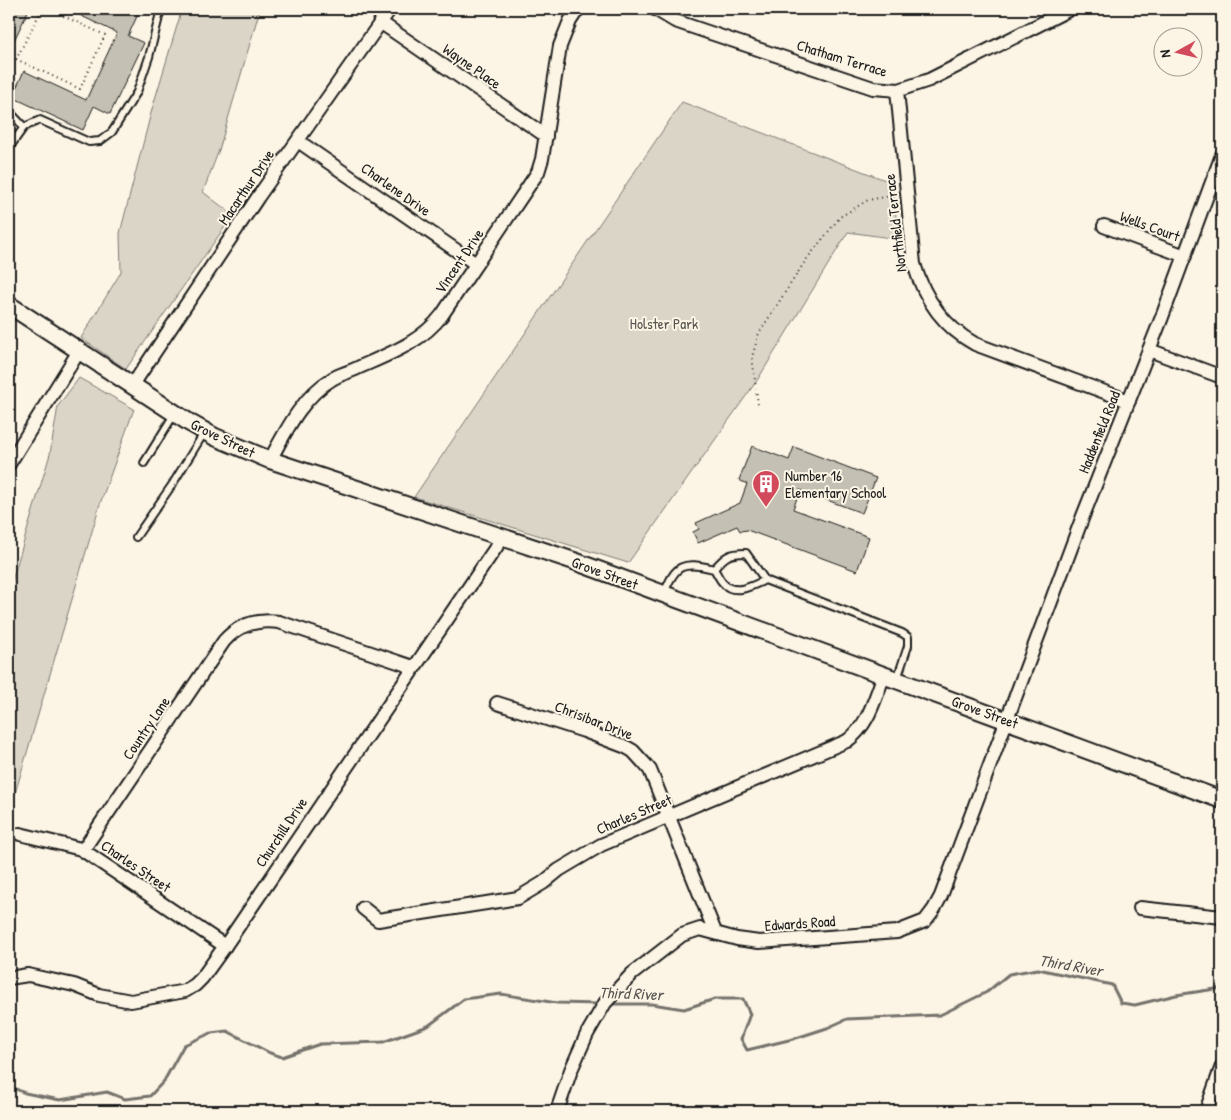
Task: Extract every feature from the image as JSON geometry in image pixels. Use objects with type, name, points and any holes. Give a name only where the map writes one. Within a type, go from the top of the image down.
[{"type":"street","name":"Macarthur Drive","points":[[132,386],[258,196],[390,9]]},
{"type":"street","name":"Vincent Drive","points":[[270,460],[301,409],[316,391],[332,379],[423,336],[442,315],[538,172],[542,159],[560,46],[564,32],[578,9]]},
{"type":"street","name":"Chatham Terrace","points":[[655,9],[675,21],[873,88],[897,90],[929,80],[1070,9]]},
{"type":"street","name":"Wayne Place","points":[[380,22],[546,136]]},
{"type":"street","name":"Northfield Terrace","points":[[897,90],[912,247],[918,280],[936,311],[962,337],[975,344],[1129,401]]},
{"type":"street","name":"Charlene Drive","points":[[298,140],[476,264]]},
{"type":"street","name":"Haddenfield Road","points":[[1006,720],[1083,516],[1185,256],[1222,155]]},
{"type":"street","name":"Wells Court","points":[[1104,226],[1185,256]]},
{"type":"street","name":"Grove Street","points":[[9,306],[205,432],[270,460],[503,537],[664,594],[1222,800]]},
{"type":"street","points":[[1149,350],[1222,377]]},
{"type":"street","points":[[9,464],[79,351]]},
{"type":"street","name":"Churchill Drive","points":[[9,978],[28,975],[74,985],[99,995],[130,1002],[184,991],[195,985],[224,946],[503,537]]},
{"type":"street","name":"Country Lane","points":[[83,850],[224,641],[231,633],[249,623],[259,621],[279,622],[414,667]]},
{"type":"street","name":"Charles Street","points":[[363,908],[378,920],[518,898],[580,856],[847,741],[858,733],[866,722],[890,678]]},
{"type":"street","name":"Chrisibar Drive","points":[[497,703],[584,732],[633,751],[644,762],[650,770],[715,932]]},
{"type":"street","name":"Edwards Road","points":[[557,1111],[571,1070],[596,1016],[616,990],[632,974],[682,935],[700,929],[748,941],[787,941],[897,932],[925,921],[930,916],[941,896],[1006,720]]},
{"type":"street","name":"Charles Street","points":[[20,834],[83,850],[224,946]]},
{"type":"street","points":[[1140,908],[1222,917]]},
{"type":"street","points":[[1206,1111],[1222,1066]]},
{"type":"lane","points":[[9,148],[24,127],[40,120],[89,142],[100,141],[112,132],[137,92],[149,57],[161,9]]},
{"type":"lane","points":[[9,111],[24,127]]},
{"type":"lane","points":[[144,463],[175,413]]},
{"type":"lane","points":[[136,537],[172,485],[205,432]]},
{"type":"lane","points":[[714,569],[722,559],[733,553],[746,553],[764,580],[902,633],[908,637],[908,646],[890,678]]},
{"type":"lane","points":[[664,594],[670,576],[682,566],[696,564],[714,569],[724,584],[732,589],[744,589],[764,580]]},
{"type":"path","points":[[9,73],[42,9]]},
{"type":"path","points":[[16,59],[80,90],[105,35],[48,9]]},
{"type":"path","points":[[758,404],[752,357],[759,333],[806,260],[840,217],[868,200],[907,194]]},
{"type":"green space","points":[[182,9],[260,9],[219,150],[203,192],[233,215],[126,369],[81,338],[121,272],[120,233],[152,109]]},
{"type":"green space","name":"Holster Park","points":[[682,102],[893,183],[898,239],[848,232],[758,379],[628,563],[414,497]]},
{"type":"green space","points":[[79,378],[134,409],[100,504],[9,814],[9,591],[50,454],[58,406]]},
{"type":"building","points":[[9,9],[29,9],[9,51]]},
{"type":"building","points":[[67,9],[134,9],[139,12],[128,36],[144,43],[110,114],[94,106],[83,130],[12,97],[24,71],[86,100],[117,33]]},
{"type":"building","name":"Number 16 Elementary School","points":[[752,446],[789,460],[794,447],[876,478],[862,513],[800,490],[793,509],[869,537],[857,571],[747,530],[740,531],[737,526],[698,543],[693,532],[699,529],[696,523],[740,503],[747,484],[739,480]]},
{"type":"waterway","name":"Third River","points":[[608,1004],[652,1004],[684,1009],[715,999],[743,999],[750,1014],[741,1039],[747,1050],[793,1039],[847,1019],[940,1015],[987,992],[1009,974],[1038,969],[1112,985],[1121,1003],[1135,1005],[1176,995],[1222,988]]},
{"type":"waterway","name":"Third River","points":[[9,1086],[25,1093],[60,1100],[107,1092],[125,1099],[150,1096],[164,1081],[184,1045],[211,1033],[227,1031],[270,1053],[282,1057],[320,1044],[383,1042],[428,1026],[464,999],[501,994],[557,1003],[600,1004]]},
{"type":"place","name":"Number 16 Elementary School","points":[[766,508]]}]
